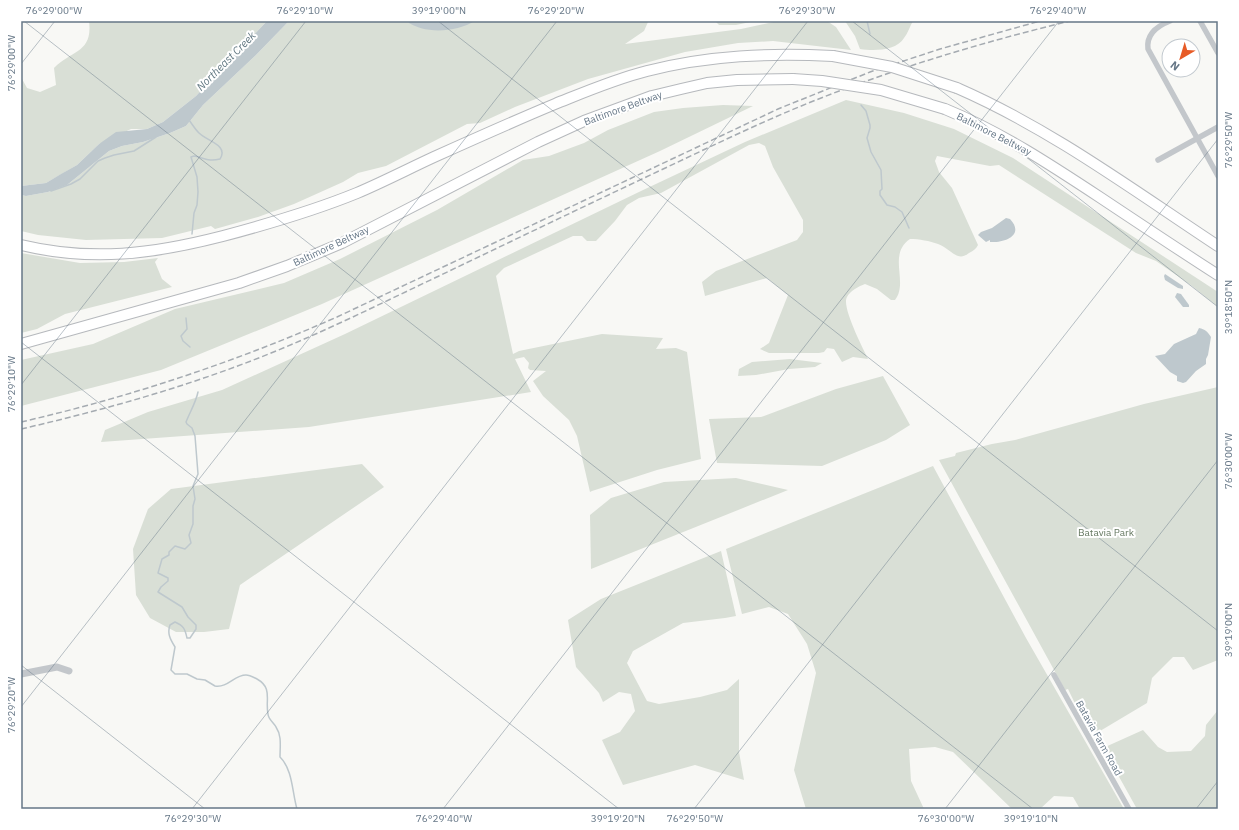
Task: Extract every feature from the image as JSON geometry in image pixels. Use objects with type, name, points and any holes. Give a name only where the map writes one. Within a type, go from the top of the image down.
[{"type":"highway","points":[[21,244],[93,255],[168,249],[194,243],[273,222],[327,204],[358,192],[534,112],[608,83],[646,71],[709,58],[772,54],[833,56],[892,67],[957,88],[1016,116],[1054,138],[1218,246]]},
{"type":"highway","name":"Baltimore Beltway","points":[[21,344],[246,280],[287,266],[318,254],[538,142],[584,121],[659,94],[707,84],[737,80],[822,80],[881,90],[945,109],[972,120],[1041,159],[1218,275]]},
{"type":"highway","points":[[21,341],[124,314]]},
{"type":"street","points":[[1170,21],[1158,26],[1152,32],[1149,38],[1148,49],[1218,176]]},
{"type":"street","points":[[1200,21],[1218,53]]},
{"type":"street","points":[[1158,160],[1218,127]]},
{"type":"street","points":[[21,674],[56,667],[69,671]]},
{"type":"street","name":"Batavia Farm Road","points":[[1054,675],[1129,809]]},
{"type":"green space","points":[[89,21],[267,21],[196,96],[163,122],[147,129],[131,129],[99,144],[77,165],[46,183],[21,186],[21,77],[27,88],[40,92],[56,85],[54,68],[80,50],[84,45],[88,39]]},
{"type":"green space","points":[[289,21],[406,21],[409,23],[413,21],[650,21],[648,22],[644,31],[625,44],[741,29],[778,21],[827,21],[836,27],[851,50],[773,41],[738,43],[685,52],[588,79],[515,107],[480,123],[467,124],[386,166],[358,173],[343,182],[294,204],[258,217],[215,229],[211,226],[162,238],[86,240],[38,235],[21,231],[21,195],[26,196],[48,192],[67,185],[109,151],[122,146],[143,142],[186,126],[203,105],[256,55]]},
{"type":"green space","points":[[715,21],[755,21],[736,25],[719,25]]},
{"type":"green space","points":[[845,21],[913,21],[907,34],[896,45],[890,48],[872,50],[860,49],[855,36]]},
{"type":"green space","points":[[846,100],[904,113],[954,129],[1013,158],[1218,292],[1218,307],[1192,286],[1156,261],[1136,253],[999,165],[990,166],[937,156],[935,161],[939,172],[952,188],[978,245],[976,248],[965,256],[957,256],[935,243],[910,239],[903,245],[900,253],[900,285],[899,293],[895,300],[891,300],[877,289],[865,284],[857,287],[850,293],[846,302],[847,309],[853,327],[868,359],[853,357],[842,362],[834,349],[827,348],[824,352],[819,353],[769,353],[760,349],[769,343],[788,295],[767,278],[705,296],[702,282],[716,271],[797,240],[803,232],[803,220],[773,167],[765,146],[759,143],[749,145],[661,193],[639,198],[627,205],[615,221],[596,241],[587,241],[582,236],[573,236],[504,268],[496,276],[513,354],[519,351],[602,334],[663,338],[656,349],[676,348],[687,352],[701,459],[657,470],[590,492],[577,436],[569,420],[543,396],[533,381],[546,371],[530,370],[528,368],[529,363],[524,357],[515,359],[531,392],[309,427],[101,442],[105,430],[148,412],[222,390],[345,334],[745,142]]},
{"type":"green space","points":[[723,105],[753,106],[660,151],[322,304],[161,370],[21,406],[21,360],[93,344],[175,309],[284,283],[340,259],[437,210],[523,160],[549,156],[584,143],[608,130],[654,112]]},
{"type":"green space","points":[[21,253],[80,263],[124,262],[158,258],[155,262],[162,279],[172,287],[65,314],[37,329],[21,333]]},
{"type":"green space","points":[[790,359],[822,363],[815,367],[738,376],[739,369],[752,362]]},
{"type":"green space","points":[[883,376],[910,425],[886,440],[822,466],[717,463],[709,419],[761,417],[836,389]]},
{"type":"green space","name":"Batavia Park","points":[[1218,387],[1218,660],[1193,670],[1184,657],[1173,657],[1152,678],[1147,703],[1095,734],[1084,722],[1068,689],[1065,690],[939,460],[955,456],[956,453],[1015,440],[1144,404]]},
{"type":"green space","points":[[362,464],[384,487],[240,585],[229,629],[204,632],[176,632],[150,618],[136,595],[133,549],[148,509],[171,489]]},
{"type":"green space","points":[[933,466],[1026,638],[1124,809],[1080,809],[1073,797],[1054,796],[1040,809],[1012,809],[953,752],[935,747],[909,749],[911,781],[924,809],[806,809],[794,770],[816,673],[807,644],[788,614],[769,607],[742,614],[726,549]]},
{"type":"green space","points":[[736,478],[788,490],[591,569],[590,515],[611,498],[664,482]]},
{"type":"green space","points":[[721,551],[736,616],[683,623],[633,651],[627,663],[647,701],[659,704],[700,697],[727,690],[739,679],[739,752],[744,780],[695,765],[623,785],[602,740],[620,732],[635,711],[631,694],[619,692],[603,702],[599,693],[576,667],[568,620],[601,599]]},
{"type":"green space","points":[[1218,710],[1218,809],[1137,809],[1103,748],[1143,730],[1158,747],[1167,752],[1191,751],[1205,736],[1206,725]]},
{"type":"shaded area","name":"Northeast Creek","points":[[267,21],[289,21],[256,55],[203,105],[186,126],[143,142],[122,146],[109,151],[67,185],[48,192],[26,196],[21,195],[21,186],[46,183],[77,165],[99,144],[116,132],[147,129],[163,122],[196,96]]},
{"type":"shaded area","points":[[406,21],[475,21],[450,30],[431,30]]},
{"type":"shaded area","points":[[1006,218],[1010,219],[1014,225],[1014,234],[1011,237],[1002,241],[990,242],[990,240],[986,242],[978,235],[981,232],[992,228]]},
{"type":"shaded area","points":[[1165,274],[1183,286],[1183,289],[1178,288],[1165,280]]},
{"type":"shaded area","points":[[1177,293],[1181,294],[1189,307],[1183,307],[1175,297]]},
{"type":"shaded area","points":[[1199,328],[1206,331],[1211,337],[1206,364],[1196,371],[1186,382],[1183,383],[1177,381],[1177,376],[1170,372],[1155,356],[1165,354],[1174,344],[1196,334]]},
{"type":"waterway","points":[[867,21],[870,34]]},
{"type":"waterway","points":[[861,105],[866,111],[870,125],[867,138],[871,152],[881,170],[882,189],[880,191],[880,195],[887,205],[895,207],[902,212],[909,228]]},
{"type":"waterway","points":[[189,120],[199,133],[216,144],[222,150],[220,159],[216,160],[209,160],[194,156],[191,157],[197,177],[198,192],[192,234]]},
{"type":"waterway","name":"Northeast Creek","points":[[51,191],[80,179],[98,161],[114,155],[134,151],[156,137]]},
{"type":"waterway","points":[[186,318],[187,329],[181,336],[183,341],[190,347]]},
{"type":"waterway","points":[[198,392],[186,422],[192,428],[195,436],[198,474],[193,486],[195,499],[193,506],[193,524],[189,535],[191,543],[185,549],[175,546],[169,552],[169,555],[162,559],[158,573],[168,578],[168,581],[158,592],[182,607],[188,617],[196,625],[196,629],[190,638],[187,638],[185,630],[182,626],[175,622],[170,625],[170,636],[175,647],[171,670],[175,674],[187,674],[197,679],[205,680],[215,686],[224,685],[238,677],[246,675],[257,679],[265,686],[267,690],[268,716],[278,730],[280,757],[290,775],[297,809]]},
{"type":"railway","points":[[21,422],[142,390],[260,349],[337,317],[778,109],[870,72],[940,49],[1040,21]]},
{"type":"railway","points":[[21,429],[150,395],[213,375],[276,351],[338,324],[718,143],[796,108],[910,66],[1070,21]]}]
